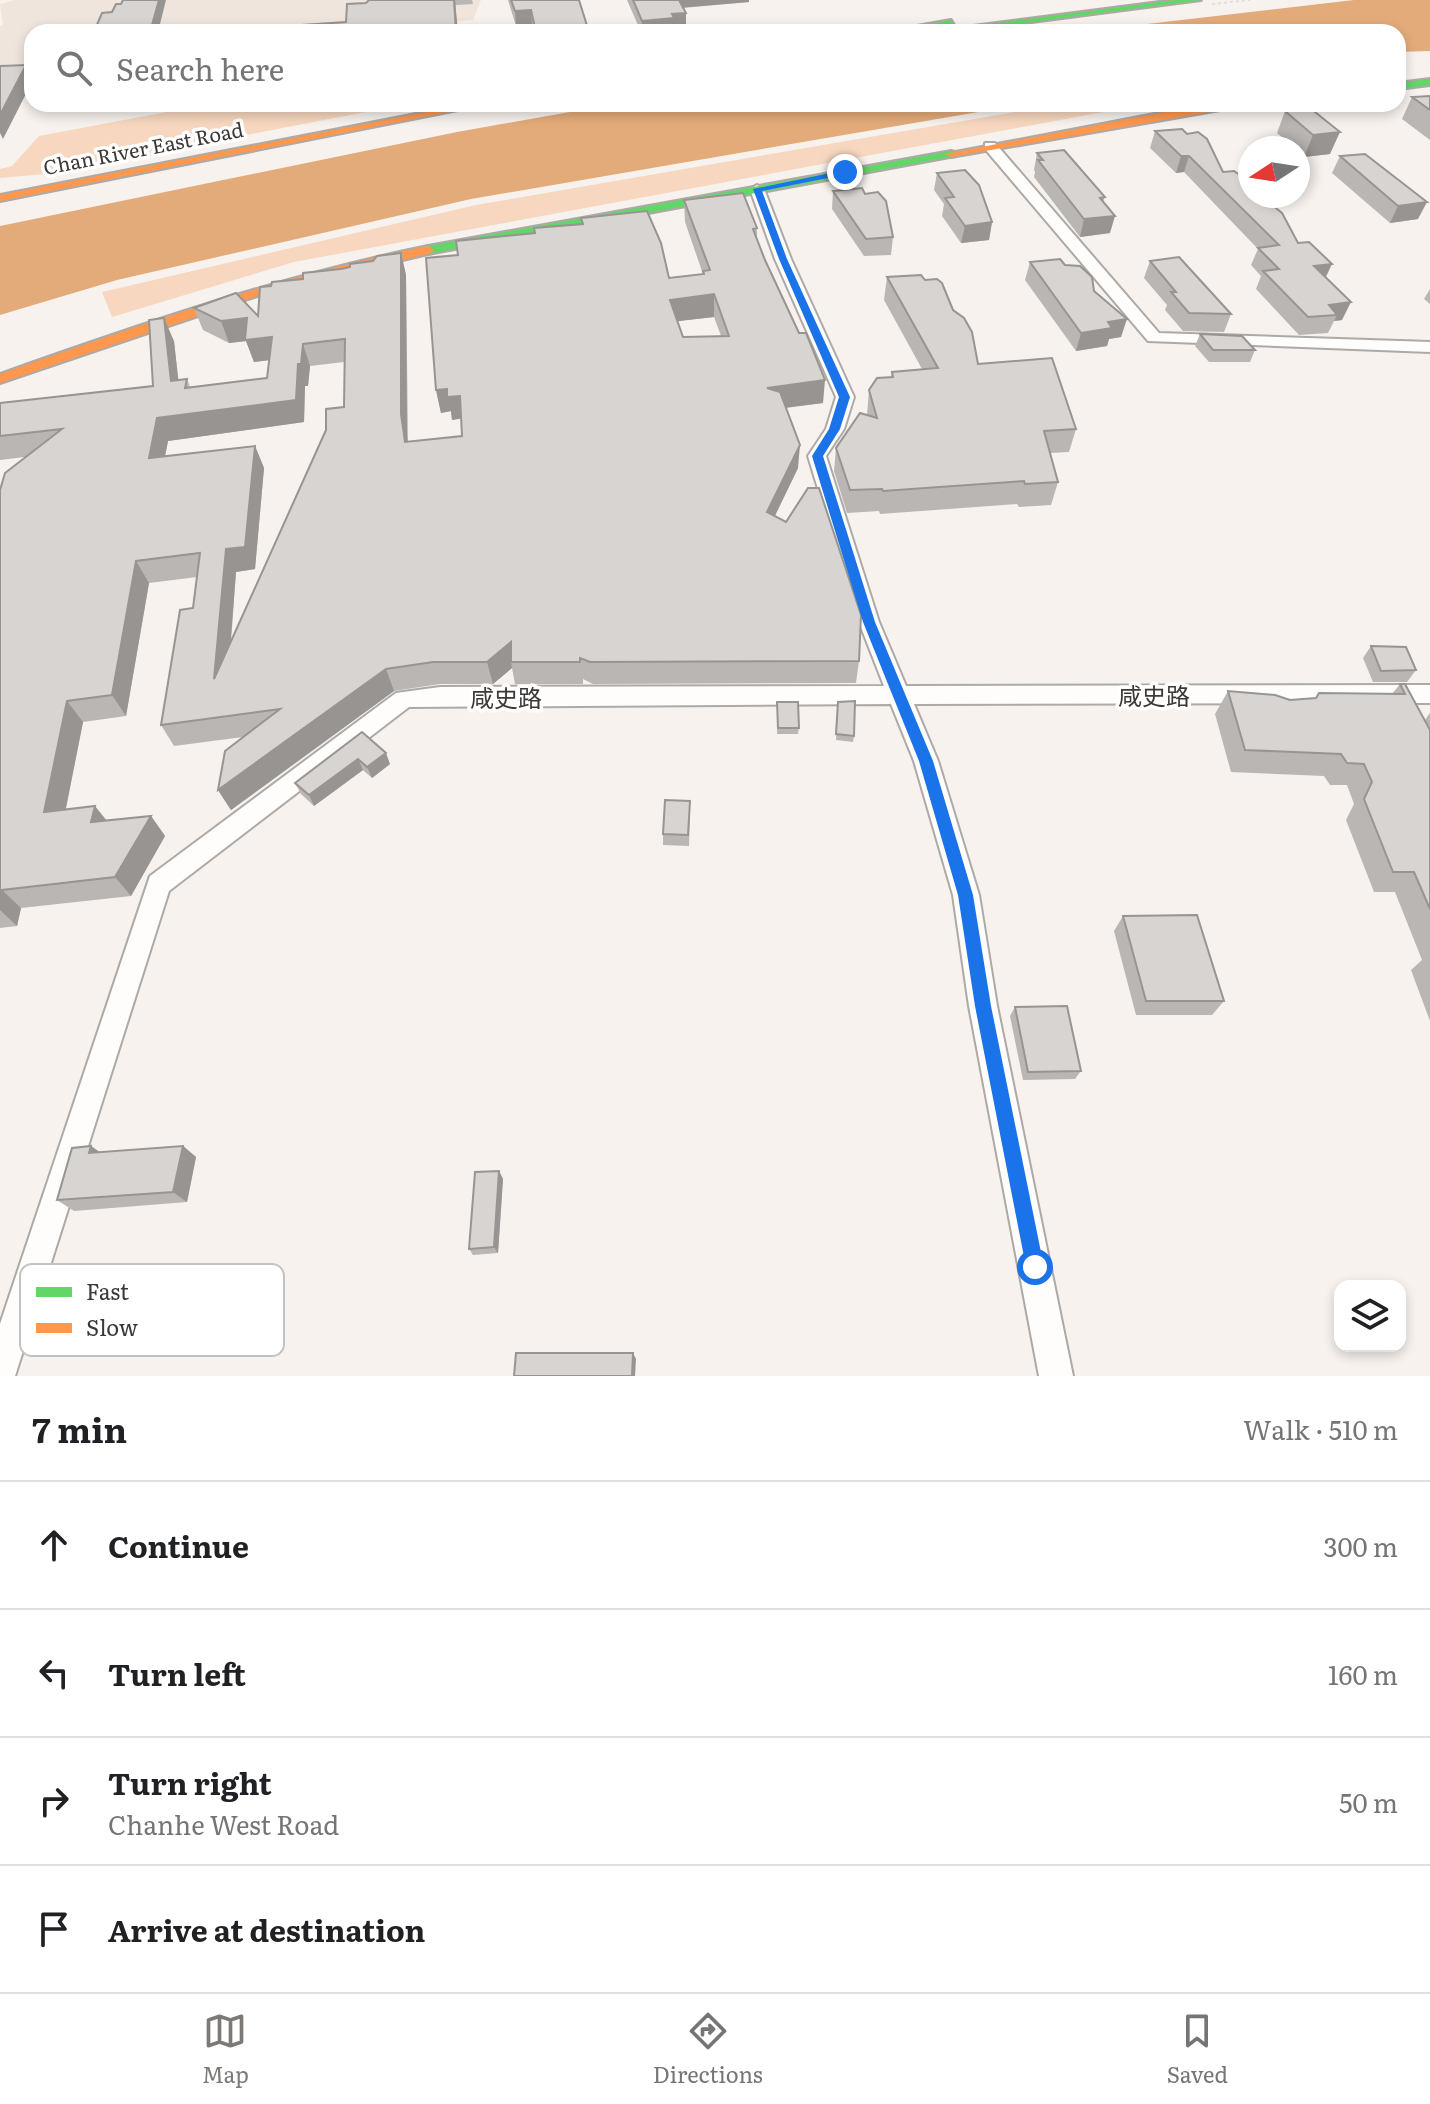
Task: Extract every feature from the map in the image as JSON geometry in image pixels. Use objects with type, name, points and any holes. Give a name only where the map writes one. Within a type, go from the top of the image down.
[{"type":"street","points":[[950,24],[1136,0]]},
{"type":"street","points":[[980,24],[1097,5],[1197,0]]},
{"type":"street","points":[[1406,85],[1430,82]]},
{"type":"street","name":"Chan River East Road","points":[[0,187],[380,112]]},
{"type":"street","name":"Chan River East Road","points":[[0,198],[442,112]]},
{"type":"street","points":[[0,379],[210,303],[365,261],[1183,112]]},
{"type":"street","points":[[990,146],[1154,338],[1430,347]]},
{"type":"street","points":[[757,189],[783,259],[845,397],[835,429],[817,456],[869,622],[926,761],[966,895],[983,1006],[1056,1376]]},
{"type":"street","points":[[1397,694],[1410,720]]},
{"type":"street","name":"咸史路","points":[[35,1264],[159,884],[404,699],[440,696],[1430,694]]},
{"type":"street","name":"咸史路","points":[[0,1373],[20,1311]]},
{"type":"shaded area","points":[[15,0],[481,0],[473,20],[428,24],[24,24],[24,88],[0,89],[0,26],[3,25],[0,4]]},
{"type":"shaded area","points":[[1354,0],[1430,0],[1430,51],[1406,52],[1406,24],[1147,24]]},
{"type":"shaded area","points":[[166,112],[366,112],[45,174],[0,178],[0,169],[12,166],[39,136]]},
{"type":"shaded area","points":[[570,112],[978,112],[471,199],[117,280],[0,315],[0,226],[457,132]]},
{"type":"shaded area","points":[[1015,112],[1104,112],[294,262],[112,317],[102,292],[476,205]]},
{"type":"building","points":[[123,0],[159,0],[152,24],[97,24],[102,13],[112,12],[116,4],[121,4]]},
{"type":"building","points":[[369,0],[454,0],[456,24],[316,24],[346,22],[347,4],[366,3]]},
{"type":"building","points":[[511,0],[579,0],[586,24],[534,24],[531,10],[515,11]]},
{"type":"building","points":[[633,0],[679,0],[686,13],[672,14],[674,18],[642,21]]},
{"type":"building","points":[[24,65],[0,115],[0,66]]},
{"type":"building","points":[[1430,96],[1430,110],[1412,97]]},
{"type":"building","points":[[1286,112],[1315,112],[1340,132],[1313,135]]},
{"type":"building","points":[[1182,129],[1187,134],[1198,132],[1207,139],[1223,172],[1238,174],[1238,204],[1189,156],[1181,156],[1155,131]]},
{"type":"building","points":[[1064,150],[1105,197],[1100,198],[1115,216],[1084,219],[1038,160],[1043,160],[1037,153]]},
{"type":"building","points":[[1365,154],[1427,202],[1398,206],[1340,156]]},
{"type":"building","points":[[965,170],[979,185],[992,222],[965,226],[945,198],[954,197],[937,173]]},
{"type":"building","points":[[862,188],[865,194],[878,192],[886,201],[893,237],[866,239],[833,191]]},
{"type":"building","points":[[743,193],[765,260],[799,333],[806,333],[825,380],[767,388],[780,392],[800,445],[767,512],[786,522],[808,488],[819,488],[861,615],[859,661],[590,662],[580,658],[580,662],[511,662],[511,642],[487,662],[433,662],[386,669],[218,790],[225,751],[280,709],[161,725],[180,610],[193,608],[200,553],[136,561],[112,695],[67,701],[44,812],[95,806],[91,822],[151,816],[115,877],[2,890],[0,897],[0,490],[5,473],[62,429],[0,436],[0,403],[153,386],[149,320],[164,318],[171,381],[187,379],[185,388],[267,378],[272,337],[245,340],[247,318],[221,321],[194,308],[236,293],[258,316],[260,287],[271,286],[272,282],[303,279],[303,273],[341,269],[350,267],[350,264],[373,261],[377,256],[401,253],[401,414],[405,442],[462,436],[460,396],[447,397],[447,389],[436,390],[426,258],[458,255],[456,241],[535,233],[534,228],[583,224],[581,218],[647,211],[661,243],[669,278],[704,274],[703,271],[710,270],[684,200]],"holes":[[[714,294],[729,336],[683,337],[670,300]],[[345,339],[344,407],[326,409],[326,430],[214,679],[226,549],[245,547],[255,446],[149,458],[157,418],[296,400],[298,364],[301,364],[303,344]]]},
{"type":"building","points":[[1242,208],[1276,208],[1282,213],[1298,243],[1309,242],[1332,264],[1314,266],[1351,302],[1329,305],[1337,315],[1308,317],[1263,271],[1279,269],[1258,248],[1279,245]]},
{"type":"building","points":[[1179,257],[1231,314],[1189,313],[1150,261]]},
{"type":"building","points":[[1060,259],[1065,265],[1080,266],[1092,277],[1094,291],[1127,319],[1108,322],[1112,328],[1081,333],[1030,262]]},
{"type":"building","points":[[921,275],[925,280],[937,279],[942,283],[953,310],[964,318],[972,332],[978,364],[1052,358],[1076,429],[1044,431],[1058,482],[850,490],[836,448],[860,413],[877,418],[869,390],[877,378],[893,377],[892,372],[938,368],[887,277]]},
{"type":"building","points":[[1200,334],[1242,336],[1255,350],[1213,350]]},
{"type":"building","points":[[1371,646],[1406,647],[1416,670],[1381,671]]},
{"type":"building","points":[[1400,684],[1405,684],[1430,730],[1430,909],[1414,872],[1393,872],[1364,799],[1372,782],[1364,764],[1347,763],[1341,754],[1245,750],[1228,691],[1275,695],[1290,700],[1316,698],[1319,693],[1405,694]]},
{"type":"building","points":[[855,701],[854,736],[836,734],[838,702]]},
{"type":"building","points":[[777,702],[798,702],[799,728],[778,728]]},
{"type":"building","points":[[362,732],[386,753],[367,767],[358,759],[309,795],[295,783]]},
{"type":"building","points":[[665,800],[690,801],[688,835],[663,834]]},
{"type":"building","points":[[1197,915],[1224,1001],[1146,1001],[1123,916]]},
{"type":"building","points":[[1067,1006],[1081,1071],[1028,1072],[1015,1007]]},
{"type":"building","points":[[91,1146],[89,1153],[183,1146],[173,1192],[57,1200],[72,1148]]},
{"type":"building","points":[[499,1171],[494,1247],[469,1249],[475,1172]]},
{"type":"building","points":[[516,1353],[633,1353],[632,1376],[514,1376]]},
{"type":"traffic: fast","points":[[998,24],[1197,0]]},
{"type":"traffic: fast","points":[[944,24],[951,23]]},
{"type":"traffic: fast","points":[[1406,85],[1430,82]]},
{"type":"traffic: fast","points":[[428,250],[951,154]]},
{"type":"traffic: slow","points":[[0,198],[442,112]]},
{"type":"traffic: slow","points":[[951,154],[1183,112]]},
{"type":"traffic: slow","points":[[0,379],[264,289],[428,250]]},
{"type":"route","points":[[845,172],[757,189],[783,259],[845,397],[835,429],[817,456],[869,622],[926,761],[966,895],[983,1006],[1035,1267]]}]
